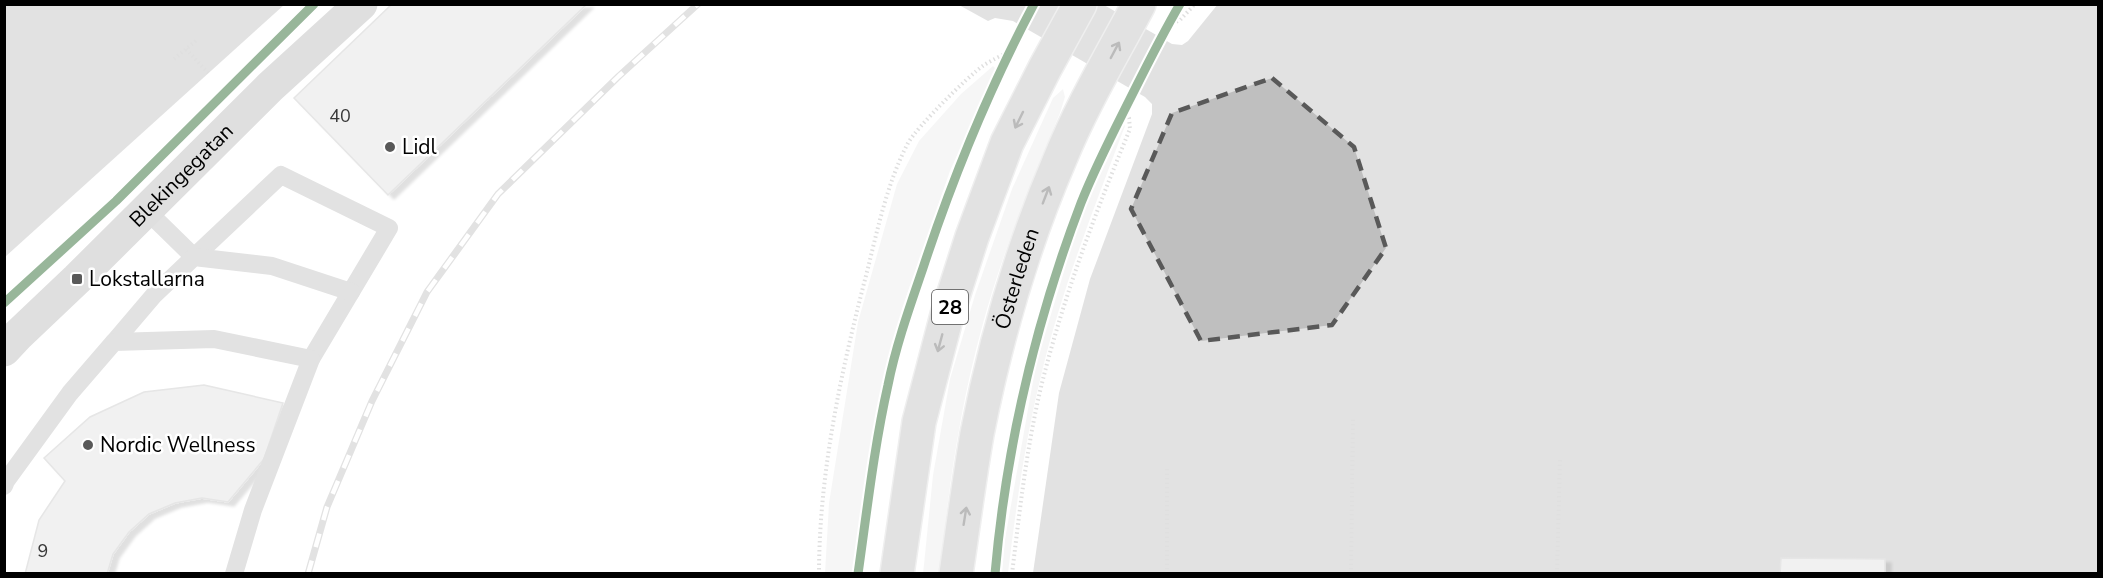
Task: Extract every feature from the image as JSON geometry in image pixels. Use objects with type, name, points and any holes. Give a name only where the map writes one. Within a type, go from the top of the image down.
[{"type":"main road","name":"Blekingegatan","points":[[4,350],[270,87],[361,4]]},
{"type":"main road","name":"28","points":[[897,573],[919,422],[947,315],[972,237],[1007,143],[1080,4]]},
{"type":"main road","name":"Österleden","points":[[956,573],[977,433],[1026,246],[1060,158],[1139,4]]},
{"type":"lane","points":[[4,486],[70,393],[154,295],[281,175],[389,228],[312,359],[253,510],[234,573]]},
{"type":"lane","points":[[146,210],[194,257],[273,266],[351,292]]},
{"type":"lane","points":[[114,342],[214,339],[312,359]]},
{"type":"path","points":[[1168,25],[1180,20],[1195,4]]},
{"type":"path","points":[[174,59],[198,39]]},
{"type":"path","points":[[186,49],[208,73]]},
{"type":"path","points":[[1004,63],[1008,52]]},
{"type":"path","points":[[819,573],[824,496],[836,409],[877,230],[896,170],[909,141],[928,120],[984,65],[1008,52]]},
{"type":"path","points":[[1012,573],[1024,472],[1043,381],[1068,293],[1101,198],[1130,129],[1125,109]]},
{"type":"path","points":[[1351,573],[1353,418]]},
{"type":"path","points":[[1557,573],[1560,460]]},
{"type":"path","points":[[1167,468],[1167,573]]},
{"type":"highlighted area","points":[[1272,78],[1354,147],[1386,248],[1332,325],[1201,341],[1131,209],[1172,113]]},
{"type":"shaded area","points":[[5,4],[284,4],[284,5],[5,257]]},
{"type":"shaded area","points":[[1218,4],[2098,5],[2098,573],[1033,573],[1059,393],[1090,279],[1152,114],[1152,104],[1145,97],[1013,21],[995,18],[988,21],[959,5],[1104,5],[1172,44],[1182,45],[1188,41]]},
{"type":"shaded area","points":[[993,66],[996,69],[950,171],[902,309],[871,444],[853,573],[825,573],[829,503],[858,322],[897,184],[919,141],[961,94]]},
{"type":"shaded area","points":[[1063,89],[1065,97],[1060,113],[1008,245],[974,357],[956,449],[940,573],[923,574],[933,475],[950,379],[975,295],[1012,189],[1053,98]]},
{"type":"shaded area","points":[[1122,122],[1125,126],[1079,250],[1049,344],[1026,449],[1008,573],[1002,573],[1005,539],[1036,364],[1077,228]]},
{"type":"building","name":"Lidl","points":[[392,4],[587,4],[388,195],[294,98]]},
{"type":"building","points":[[204,385],[283,403],[264,459],[228,502],[202,498],[175,503],[149,514],[129,532],[113,554],[107,574],[25,574],[39,520],[65,481],[44,458],[90,417],[144,392]]},
{"type":"building","points":[[1781,558],[1885,559],[1885,574],[1780,574]]},
{"type":"railway","points":[[308,574],[327,507],[372,401],[427,292],[498,194],[619,76],[698,4]]},
{"type":"cycle path","points":[[4,303],[116,201],[314,4]]},
{"type":"cycle path","points":[[858,574],[879,432],[891,370],[904,326],[959,167],[1002,68],[1034,4]]},
{"type":"cycle path","points":[[995,574],[1015,432],[1050,293],[1081,203],[1099,161],[1180,4]]},
{"type":"place","name":"Lidl","points":[[390,147]]},
{"type":"place","name":"Lokstallarna","points":[[77,279]]},
{"type":"place","name":"Nordic Wellness","points":[[88,445]]}]
